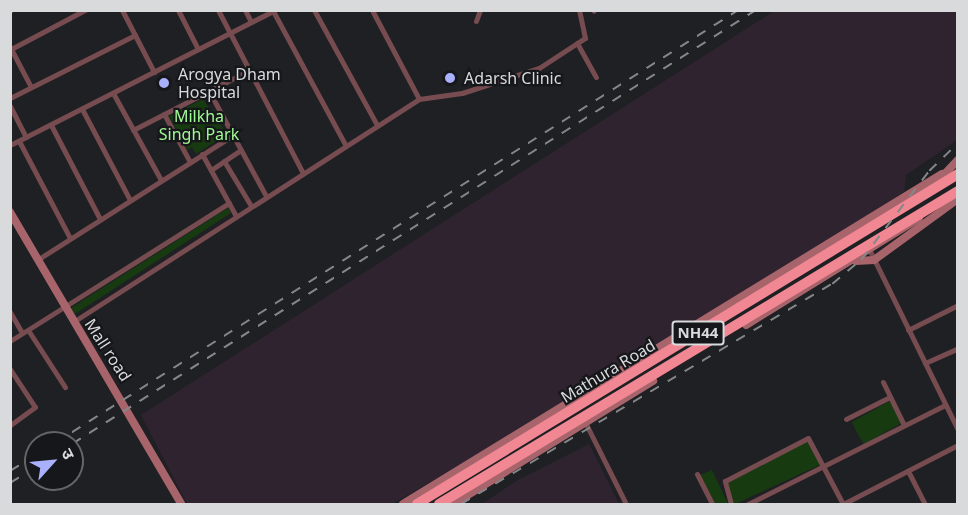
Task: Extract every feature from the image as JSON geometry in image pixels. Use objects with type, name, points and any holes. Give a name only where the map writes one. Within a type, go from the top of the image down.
[{"type":"highway","name":"Mathura Road","points":[[439,504],[513,446],[957,174]]},
{"type":"highway","name":"Mathura Road","points":[[417,504],[476,475],[509,462],[957,191]]},
{"type":"highway","points":[[765,306],[800,294]]},
{"type":"main road","points":[[453,504],[476,475],[942,174],[957,160]]},
{"type":"main road","points":[[937,187],[942,174]]},
{"type":"main road","points":[[852,262],[874,260],[957,199]]},
{"type":"main road","points":[[403,504],[476,475],[585,422],[909,229],[928,207]]},
{"type":"main road","name":"Mall road","points":[[10,212],[64,308],[181,504]]},
{"type":"street","points":[[31,87],[11,48],[85,10]]},
{"type":"street","points":[[122,10],[154,72]]},
{"type":"street","points":[[178,10],[198,49]]},
{"type":"street","points":[[218,10],[303,173]]},
{"type":"street","points":[[245,10],[251,22]]},
{"type":"street","points":[[315,10],[377,126]]},
{"type":"street","points":[[476,21],[480,10]]},
{"type":"street","points":[[73,322],[419,99],[530,73],[577,43],[585,31],[579,10]]},
{"type":"street","points":[[10,145],[274,11],[346,146]]},
{"type":"street","points":[[373,12],[419,99]]},
{"type":"street","points":[[10,98],[135,34]]},
{"type":"street","points":[[577,43],[596,77]]},
{"type":"street","points":[[133,130],[248,71]]},
{"type":"street","points":[[209,91],[266,196]]},
{"type":"street","points":[[112,93],[161,180]]},
{"type":"street","points":[[10,106],[27,137]]},
{"type":"street","points":[[82,109],[130,200]]},
{"type":"street","points":[[164,114],[190,162]]},
{"type":"street","points":[[51,125],[100,219]]},
{"type":"street","points":[[36,260],[233,135]]},
{"type":"street","points":[[19,141],[70,238]]},
{"type":"street","points":[[211,170],[241,150]]},
{"type":"street","points":[[202,154],[236,216]]},
{"type":"street","points":[[224,161],[251,206]]},
{"type":"street","points":[[10,341],[229,203]]},
{"type":"street","points":[[870,251],[957,430]]},
{"type":"street","points":[[908,330],[957,305]]},
{"type":"street","points":[[10,312],[65,387]]},
{"type":"street","points":[[925,363],[957,348]]},
{"type":"street","points":[[10,369],[35,406],[10,425]]},
{"type":"street","points":[[883,382],[904,425]]},
{"type":"street","points":[[846,419],[890,397]]},
{"type":"street","points":[[748,504],[945,405]]},
{"type":"street","points":[[585,422],[626,504]]},
{"type":"street","points":[[730,504],[725,481],[806,439],[824,466],[843,504],[957,445]]},
{"type":"street","points":[[908,471],[925,504]]},
{"type":"street","points":[[697,474],[712,504]]},
{"type":"shaded area","points":[[774,11],[957,11],[957,140],[906,175],[904,191],[875,215],[661,349],[392,504],[187,504],[141,415]]},
{"type":"shaded area","points":[[589,444],[619,504],[482,504],[518,480]]},
{"type":"green space","name":"Milkha Singh Park","points":[[203,99],[227,134],[196,154],[192,147],[187,150],[169,116]]},
{"type":"green space","points":[[228,208],[231,213],[75,314],[71,308]]},
{"type":"green space","points":[[890,401],[902,423],[864,444],[852,422]]},
{"type":"green space","points":[[807,441],[820,465],[735,504],[724,485]]},
{"type":"green space","points":[[712,470],[728,504],[715,504],[700,475]]},
{"type":"railway","points":[[74,431],[738,10]]},
{"type":"railway","points":[[84,436],[756,10]]},
{"type":"railway","points":[[461,504],[832,284],[861,260],[929,171],[958,143]]},
{"type":"railway","points":[[10,471],[24,462]]},
{"type":"railway","points":[[10,483],[24,474]]},
{"type":"place","name":"Adarsh Clinic","points":[[450,78]]},
{"type":"place","name":"Arogya Dham Hospital","points":[[164,83]]}]
